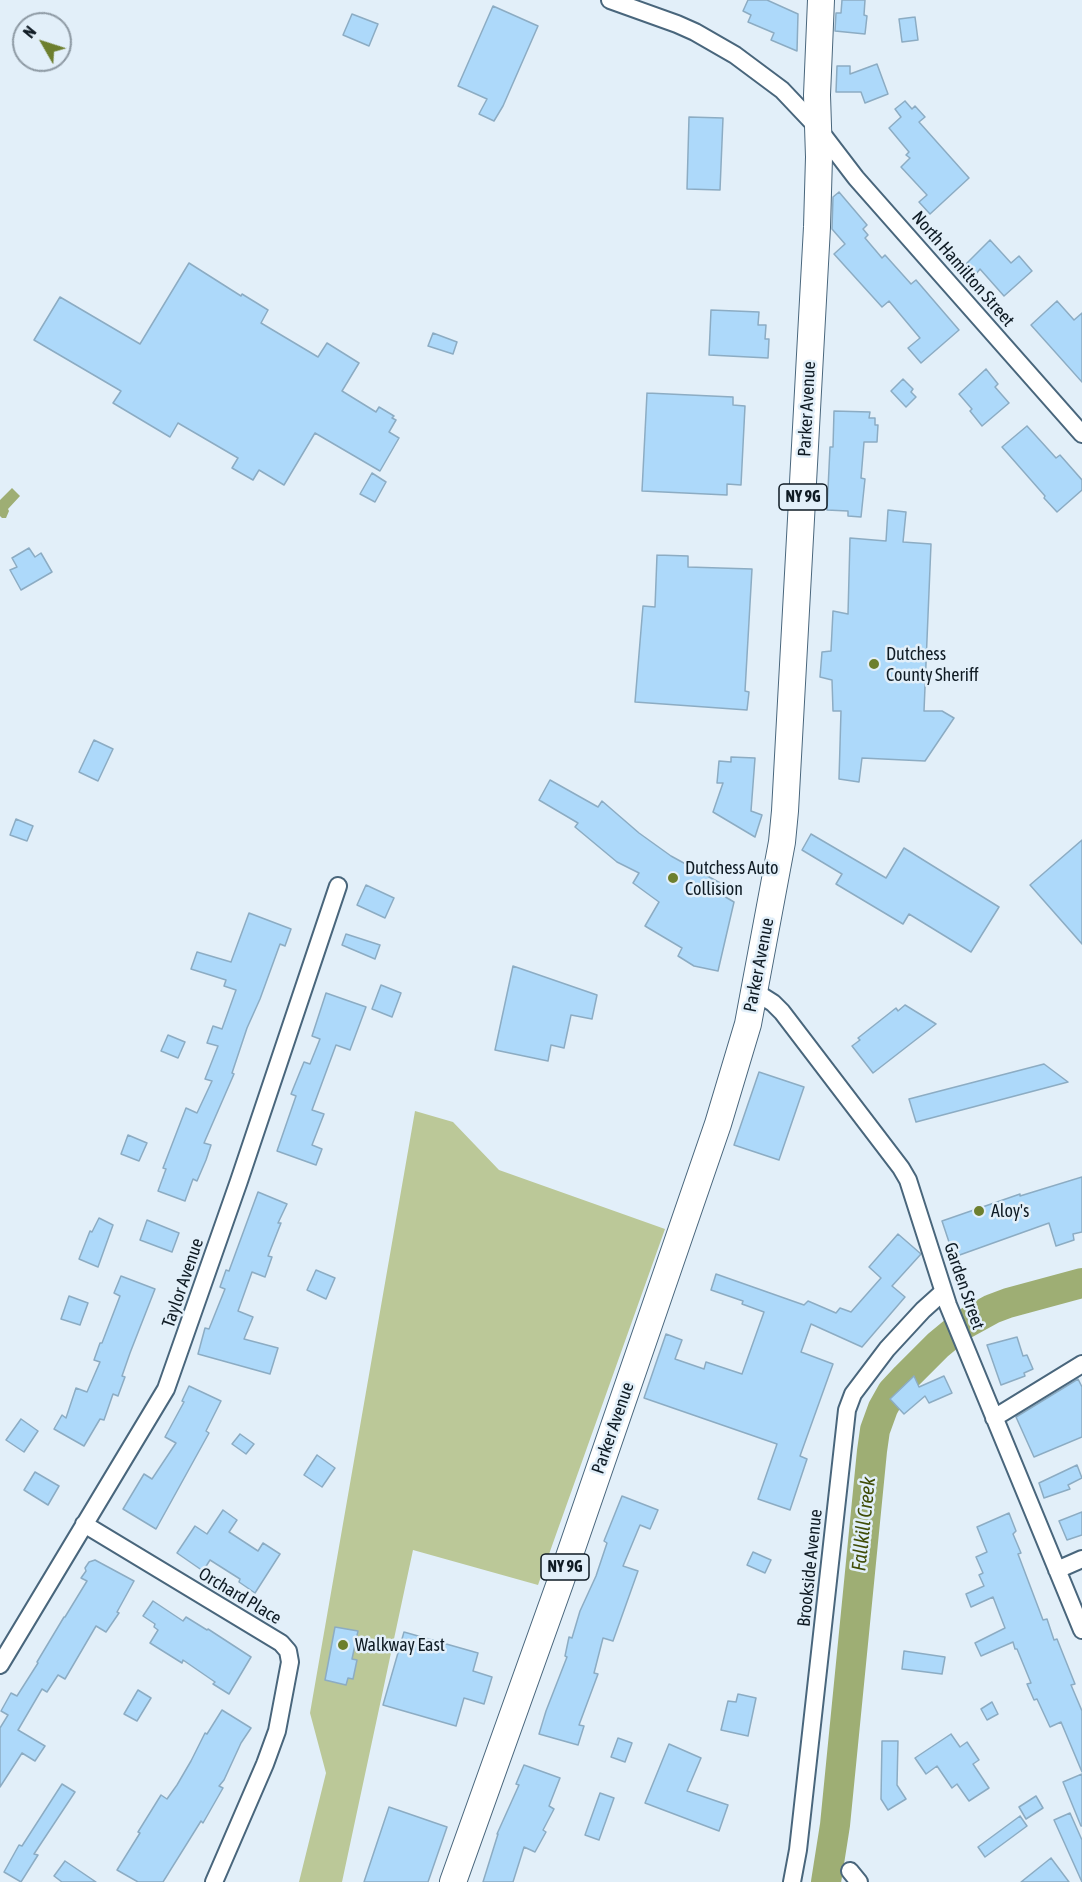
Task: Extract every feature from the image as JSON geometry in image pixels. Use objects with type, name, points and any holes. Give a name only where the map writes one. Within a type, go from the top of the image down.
[{"type":"main road","name":"Parker Avenue","points":[[453,1882],[560,1583],[718,1124],[741,1051],[754,992],[782,842],[785,811],[817,227],[821,0]]},
{"type":"street","name":"North Hamilton Street","points":[[610,0],[677,24],[735,55],[782,90],[817,127],[856,178],[1082,434]]},
{"type":"street","name":"Taylor Avenue","points":[[0,1665],[166,1389],[338,886]]},
{"type":"street","name":"Garden Street","points":[[754,992],[764,996],[782,1012],[901,1168],[914,1193],[943,1292],[1082,1630]]},
{"type":"street","name":"Brookside Avenue","points":[[792,1882],[847,1410],[854,1394],[887,1349],[943,1292]]},
{"type":"street","points":[[994,1418],[1082,1364]]},
{"type":"street","name":"Orchard Place","points":[[84,1524],[281,1643],[288,1651],[290,1662],[278,1731],[214,1882]]},
{"type":"street","points":[[1057,1570],[1082,1559]]},
{"type":"shaded area","points":[[12,488],[20,496],[8,509],[6,518],[2,518],[0,500]]},
{"type":"shaded area","points":[[415,1111],[453,1122],[499,1170],[665,1229],[538,1585],[413,1550],[342,1882],[299,1882],[326,1773],[310,1713]]},
{"type":"building","points":[[748,0],[767,0],[798,14],[797,51],[771,40],[774,33],[748,22],[751,15],[743,11]]},
{"type":"building","points":[[842,0],[865,0],[864,15],[867,16],[865,34],[835,31],[836,13],[841,13]]},
{"type":"building","points":[[493,6],[538,26],[503,106],[494,121],[479,114],[487,99],[458,86]]},
{"type":"building","points":[[352,14],[378,24],[369,46],[343,35]]},
{"type":"building","points":[[915,17],[918,40],[902,42],[899,19]]},
{"type":"building","points":[[877,64],[888,94],[865,103],[861,92],[836,92],[837,66],[850,66],[850,74]]},
{"type":"building","points":[[905,101],[912,109],[915,106],[925,117],[919,122],[969,178],[930,214],[919,202],[927,195],[901,167],[910,158],[906,155],[909,152],[889,128],[901,117],[895,109]]},
{"type":"building","points":[[689,117],[723,118],[720,190],[687,189]]},
{"type":"building","points":[[839,192],[867,225],[863,229],[868,235],[865,238],[882,258],[885,255],[911,284],[916,280],[959,330],[921,363],[908,348],[920,338],[889,301],[882,307],[834,254],[845,244],[832,229],[833,197]]},
{"type":"building","points":[[990,240],[1011,263],[1019,256],[1032,271],[1004,296],[980,269],[976,274],[966,264]]},
{"type":"building","points":[[189,263],[268,310],[261,323],[318,357],[327,343],[359,363],[342,391],[376,412],[379,407],[394,416],[392,418],[396,420],[389,432],[399,438],[380,471],[315,433],[284,485],[259,470],[253,480],[232,468],[238,458],[178,423],[170,437],[113,403],[121,391],[34,340],[60,297],[140,344]]},
{"type":"building","points":[[1057,301],[1074,320],[1082,313],[1082,382],[1031,325]]},
{"type":"building","points":[[711,310],[759,312],[758,325],[766,325],[765,339],[769,339],[768,358],[709,355]]},
{"type":"building","points":[[433,333],[457,342],[453,354],[428,346]]},
{"type":"building","points":[[986,369],[998,384],[995,387],[1009,403],[982,426],[970,411],[972,409],[959,394]]},
{"type":"building","points":[[903,379],[913,389],[911,392],[916,397],[906,407],[891,391]]},
{"type":"building","points":[[647,393],[733,397],[733,405],[745,406],[741,485],[727,484],[727,495],[642,491]]},
{"type":"building","points":[[834,411],[870,412],[869,418],[875,418],[875,425],[878,425],[877,442],[864,442],[861,478],[865,479],[861,517],[848,516],[848,511],[827,510]]},
{"type":"building","points":[[1027,426],[1056,458],[1060,455],[1082,480],[1082,490],[1057,512],[1002,447]]},
{"type":"building","points":[[372,473],[386,482],[375,502],[360,494]]},
{"type":"building","name":"Dutchess County Sheriff","points":[[888,510],[906,512],[903,542],[931,544],[924,711],[942,711],[954,718],[925,761],[862,758],[859,782],[839,779],[841,711],[833,711],[832,680],[820,677],[822,652],[831,651],[833,611],[848,614],[850,538],[886,541]]},
{"type":"building","points":[[29,548],[35,557],[41,553],[52,572],[21,590],[10,570],[17,567],[12,558]]},
{"type":"building","points":[[657,555],[688,556],[688,567],[752,569],[745,691],[749,692],[747,710],[635,702],[643,606],[655,607]]},
{"type":"building","points":[[94,740],[113,749],[98,781],[79,772]]},
{"type":"building","points":[[731,757],[755,758],[751,811],[762,815],[755,837],[713,812],[723,783],[717,783],[719,761],[731,762]]},
{"type":"building","name":"Dutchess Auto Collision","points":[[550,780],[598,807],[602,801],[639,833],[671,856],[722,884],[717,892],[734,902],[718,971],[694,966],[678,956],[682,948],[645,926],[659,902],[633,883],[639,873],[617,862],[575,827],[578,823],[539,800]]},
{"type":"building","points":[[16,819],[33,826],[27,841],[10,835]]},
{"type":"building","points":[[811,834],[886,878],[904,848],[999,907],[971,952],[909,914],[903,924],[836,884],[842,874],[802,850]]},
{"type":"building","points":[[1082,840],[1082,944],[1030,885]]},
{"type":"building","points":[[366,885],[394,898],[385,918],[357,905]]},
{"type":"building","points":[[249,913],[291,929],[285,946],[280,944],[247,1028],[232,1073],[234,1074],[204,1143],[211,1145],[206,1160],[197,1181],[193,1179],[185,1201],[158,1191],[166,1169],[163,1168],[186,1108],[197,1113],[212,1081],[205,1079],[218,1046],[207,1043],[213,1026],[222,1029],[236,990],[224,986],[226,980],[191,969],[197,952],[231,962]]},
{"type":"building","points":[[346,934],[380,945],[375,959],[342,945]]},
{"type":"building","points":[[513,966],[597,995],[592,1019],[571,1015],[564,1048],[551,1045],[548,1061],[495,1050]]},
{"type":"building","points":[[381,985],[401,993],[392,1017],[372,1009]]},
{"type":"building","points":[[326,993],[366,1007],[350,1050],[336,1045],[312,1110],[324,1114],[312,1145],[322,1149],[316,1165],[277,1151],[296,1096],[291,1094],[304,1062],[310,1064],[320,1039],[312,1036]]},
{"type":"building","points":[[905,1005],[936,1024],[873,1073],[852,1046],[860,1040],[858,1038],[896,1008],[898,1011]]},
{"type":"building","points":[[168,1035],[185,1042],[178,1058],[161,1051]]},
{"type":"building","points":[[1044,1064],[1068,1082],[916,1122],[909,1099]]},
{"type":"building","points":[[759,1072],[804,1087],[779,1160],[734,1145]]},
{"type":"building","points":[[128,1135],[147,1143],[139,1161],[121,1154]]},
{"type":"building","points":[[1082,1177],[1082,1232],[1073,1234],[1074,1240],[1056,1246],[1049,1223],[954,1257],[942,1221],[1020,1194],[1020,1196]]},
{"type":"building","points":[[258,1192],[287,1204],[278,1223],[281,1223],[268,1256],[272,1257],[265,1277],[252,1272],[238,1311],[253,1317],[244,1339],[278,1348],[270,1374],[198,1354],[205,1328],[209,1329],[225,1289],[220,1287],[226,1270],[229,1271]]},
{"type":"building","points":[[99,1218],[113,1225],[98,1267],[79,1259],[90,1231],[92,1232]]},
{"type":"building","points":[[147,1220],[179,1233],[172,1252],[140,1240]]},
{"type":"building","points":[[898,1234],[921,1254],[892,1286],[905,1297],[862,1347],[811,1324],[801,1352],[833,1364],[800,1456],[807,1459],[790,1510],[758,1499],[777,1444],[644,1398],[666,1334],[682,1340],[675,1359],[704,1369],[706,1362],[742,1374],[764,1312],[742,1304],[743,1301],[711,1290],[716,1274],[804,1305],[808,1301],[836,1313],[840,1308],[851,1312],[881,1278],[869,1267]]},
{"type":"building","points":[[316,1270],[335,1278],[326,1299],[307,1290]]},
{"type":"building","points":[[121,1276],[155,1289],[122,1376],[125,1377],[118,1396],[113,1394],[104,1420],[100,1419],[84,1446],[54,1429],[62,1415],[66,1418],[76,1388],[87,1392],[100,1362],[94,1360],[120,1296],[114,1293]]},
{"type":"building","points":[[69,1296],[88,1303],[80,1325],[61,1319]]},
{"type":"building","points":[[1017,1337],[1023,1356],[1027,1355],[1033,1369],[1024,1373],[1025,1376],[1001,1385],[987,1345]]},
{"type":"building","points":[[914,1376],[919,1387],[944,1376],[952,1393],[929,1403],[925,1396],[904,1414],[890,1399]]},
{"type":"building","points":[[1078,1379],[1082,1387],[1082,1437],[1034,1457],[1016,1417]]},
{"type":"building","points":[[189,1386],[221,1401],[206,1431],[209,1433],[156,1529],[123,1509],[144,1474],[152,1479],[176,1443],[165,1437],[184,1402],[182,1401]]},
{"type":"building","points":[[21,1419],[38,1431],[24,1452],[6,1440]]},
{"type":"building","points":[[240,1434],[254,1444],[246,1454],[232,1444]]},
{"type":"building","points":[[317,1455],[335,1468],[322,1487],[304,1475]]},
{"type":"building","points":[[1077,1465],[1082,1478],[1068,1485],[1070,1489],[1044,1498],[1039,1483]]},
{"type":"building","points":[[35,1472],[59,1486],[48,1505],[24,1490]]},
{"type":"building","points":[[622,1496],[658,1510],[650,1529],[640,1525],[623,1566],[638,1571],[613,1641],[603,1638],[594,1673],[598,1674],[579,1725],[584,1726],[578,1745],[539,1734],[567,1657],[565,1656],[569,1637],[572,1638],[580,1611],[596,1576],[607,1543],[604,1541]]},
{"type":"building","points":[[223,1510],[237,1520],[229,1532],[258,1551],[263,1543],[280,1554],[255,1593],[239,1582],[240,1579],[210,1560],[203,1571],[177,1553],[195,1526],[207,1534]]},
{"type":"building","points":[[1082,1512],[1082,1535],[1067,1540],[1059,1521]]},
{"type":"building","points":[[1009,1513],[1016,1531],[1013,1534],[1021,1553],[1018,1554],[1043,1620],[1047,1619],[1054,1640],[1057,1639],[1075,1684],[1071,1685],[1082,1711],[1082,1772],[1061,1722],[1050,1727],[1037,1699],[1034,1700],[1027,1684],[1031,1683],[1013,1642],[981,1656],[975,1643],[1005,1628],[993,1597],[971,1607],[966,1594],[984,1586],[979,1575],[983,1573],[976,1557],[987,1552],[977,1527]]},
{"type":"building","points":[[753,1552],[771,1560],[765,1573],[747,1565]]},
{"type":"building","points":[[95,1560],[134,1581],[117,1612],[119,1613],[106,1632],[96,1626],[65,1679],[58,1675],[47,1692],[42,1689],[18,1730],[45,1746],[35,1761],[22,1753],[0,1787],[0,1728],[8,1715],[1,1711],[11,1693],[17,1696],[38,1663],[87,1581],[81,1578],[86,1571],[85,1568],[89,1562]]},
{"type":"building","points":[[153,1601],[183,1621],[186,1617],[208,1629],[251,1657],[229,1694],[183,1660],[182,1663],[150,1643],[158,1630],[154,1627],[155,1624],[143,1616]]},
{"type":"building","name":"Walkway East","points":[[335,1627],[358,1631],[352,1659],[357,1660],[353,1679],[348,1678],[346,1685],[325,1680]]},
{"type":"building","points":[[404,1632],[478,1653],[473,1671],[492,1677],[484,1704],[464,1698],[456,1726],[383,1705]]},
{"type":"building","points":[[904,1651],[945,1657],[942,1674],[902,1669]]},
{"type":"building","points":[[138,1690],[151,1698],[137,1721],[124,1714]]},
{"type":"building","points":[[738,1694],[756,1698],[748,1736],[721,1730],[728,1701],[736,1702]]},
{"type":"building","points":[[992,1702],[998,1714],[987,1720],[981,1709]]},
{"type":"building","points":[[222,1710],[251,1728],[219,1786],[223,1788],[203,1823],[201,1821],[163,1882],[138,1882],[117,1870],[161,1795],[167,1799],[191,1761],[205,1733],[207,1734]]},
{"type":"building","points":[[951,1734],[960,1747],[967,1742],[979,1760],[973,1764],[989,1788],[969,1801],[957,1784],[952,1788],[937,1766],[926,1774],[915,1758]]},
{"type":"building","points":[[618,1738],[632,1743],[625,1762],[611,1757]]},
{"type":"building","points":[[882,1741],[898,1741],[897,1785],[906,1799],[888,1810],[881,1799]]},
{"type":"building","points":[[669,1744],[701,1758],[687,1791],[728,1805],[719,1831],[645,1803]]},
{"type":"building","points":[[524,1765],[560,1778],[549,1806],[554,1809],[543,1830],[546,1832],[535,1852],[524,1847],[513,1882],[483,1882],[497,1834],[519,1785],[516,1784]]},
{"type":"building","points":[[1082,1774],[1082,1826],[1081,1826],[1063,1782]]},
{"type":"building","points":[[62,1784],[75,1792],[34,1854],[38,1855],[21,1882],[4,1872],[19,1845],[22,1846]]},
{"type":"building","points":[[600,1793],[614,1798],[599,1840],[585,1835]]},
{"type":"building","points":[[1036,1796],[1043,1808],[1026,1819],[1019,1807]]},
{"type":"building","points":[[389,1807],[447,1827],[428,1882],[364,1882]]},
{"type":"building","points":[[1070,1813],[1082,1840],[1082,1882],[1054,1820]]},
{"type":"building","points":[[1020,1816],[1027,1826],[985,1857],[978,1847]]},
{"type":"building","points":[[1051,1858],[1069,1882],[1021,1882]]},
{"type":"building","points":[[65,1861],[96,1882],[62,1882],[54,1876]]},
{"type":"waterway","name":"Fallkill Creek","points":[[826,1882],[835,1825],[872,1451],[875,1430],[883,1408],[892,1392],[906,1377],[961,1326],[1008,1303],[1082,1283]]},
{"type":"place","name":"Dutchess County Sheriff","points":[[874,664]]},
{"type":"place","name":"Dutchess Auto Collision","points":[[673,878]]},
{"type":"place","name":"Aloy's","points":[[979,1211]]},
{"type":"place","name":"Walkway East","points":[[343,1645]]}]
